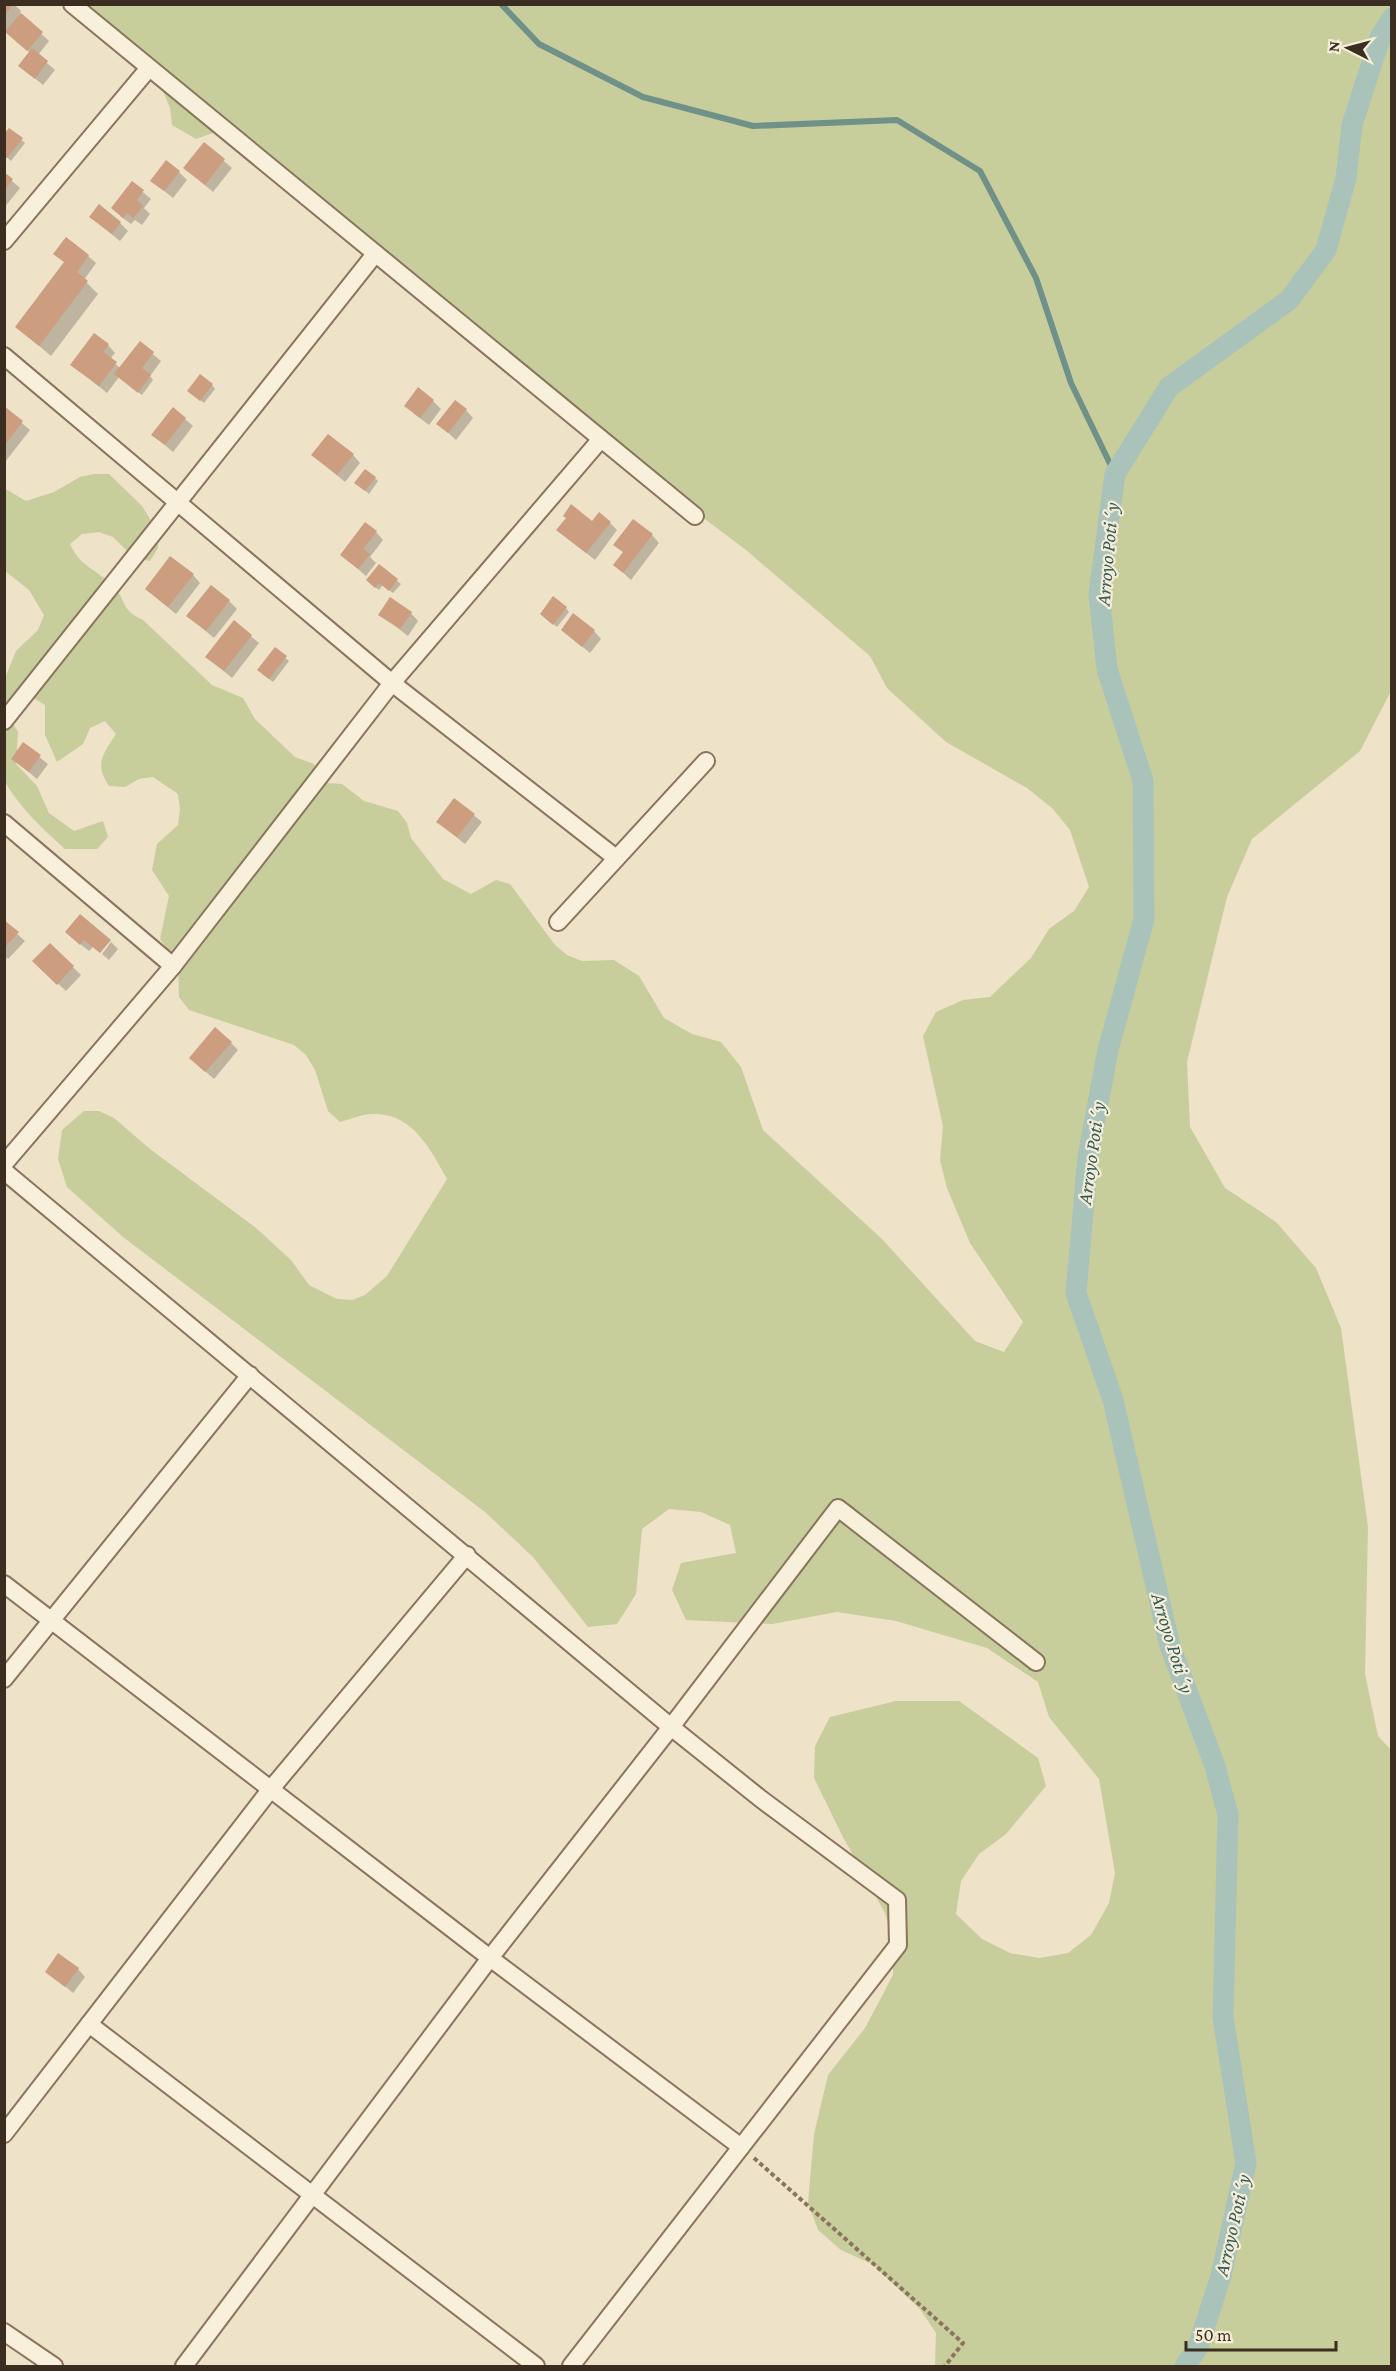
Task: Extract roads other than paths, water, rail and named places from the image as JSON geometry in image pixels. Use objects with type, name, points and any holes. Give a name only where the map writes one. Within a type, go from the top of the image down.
[{"type":"street","points":[[72,4],[694,516]]},
{"type":"street","points":[[4,241],[149,68]]},
{"type":"street","points":[[4,720],[375,254]]},
{"type":"street","points":[[4,356],[393,683],[616,858]]},
{"type":"street","points":[[4,1164],[173,966],[393,683],[601,439]]},
{"type":"street","points":[[558,922],[706,761]]},
{"type":"street","points":[[4,823],[173,966]]},
{"type":"street","points":[[4,1171],[671,1727],[761,1799],[897,1900],[898,1944],[571,2367]]},
{"type":"street","points":[[4,1679],[250,1375]]},
{"type":"street","points":[[184,2367],[490,1958],[671,1727],[838,1508],[1036,1662]]},
{"type":"street","points":[[4,2134],[270,1790],[467,1555]]},
{"type":"street","points":[[4,1584],[270,1790],[741,2147]]},
{"type":"street","points":[[89,2024],[536,2367]]},
{"type":"street","points":[[4,2332],[54,2367]]},
{"type":"waterway","points":[[501,4],[539,44],[643,97],[753,126],[897,120],[980,171],[1036,278],[1071,383],[1115,474]]},
{"type":"waterway","name":"Arroyo Poti´y","points":[[1185,2366],[1198,2347],[1221,2276],[1246,2163],[1223,2017],[1228,1815],[1215,1766],[1170,1646],[1113,1400],[1076,1293],[1088,1157],[1108,1050],[1144,919],[1143,781],[1107,669],[1099,594],[1115,474],[1169,387],[1289,300],[1326,250],[1346,178],[1352,125],[1380,38],[1392,18]]}]
